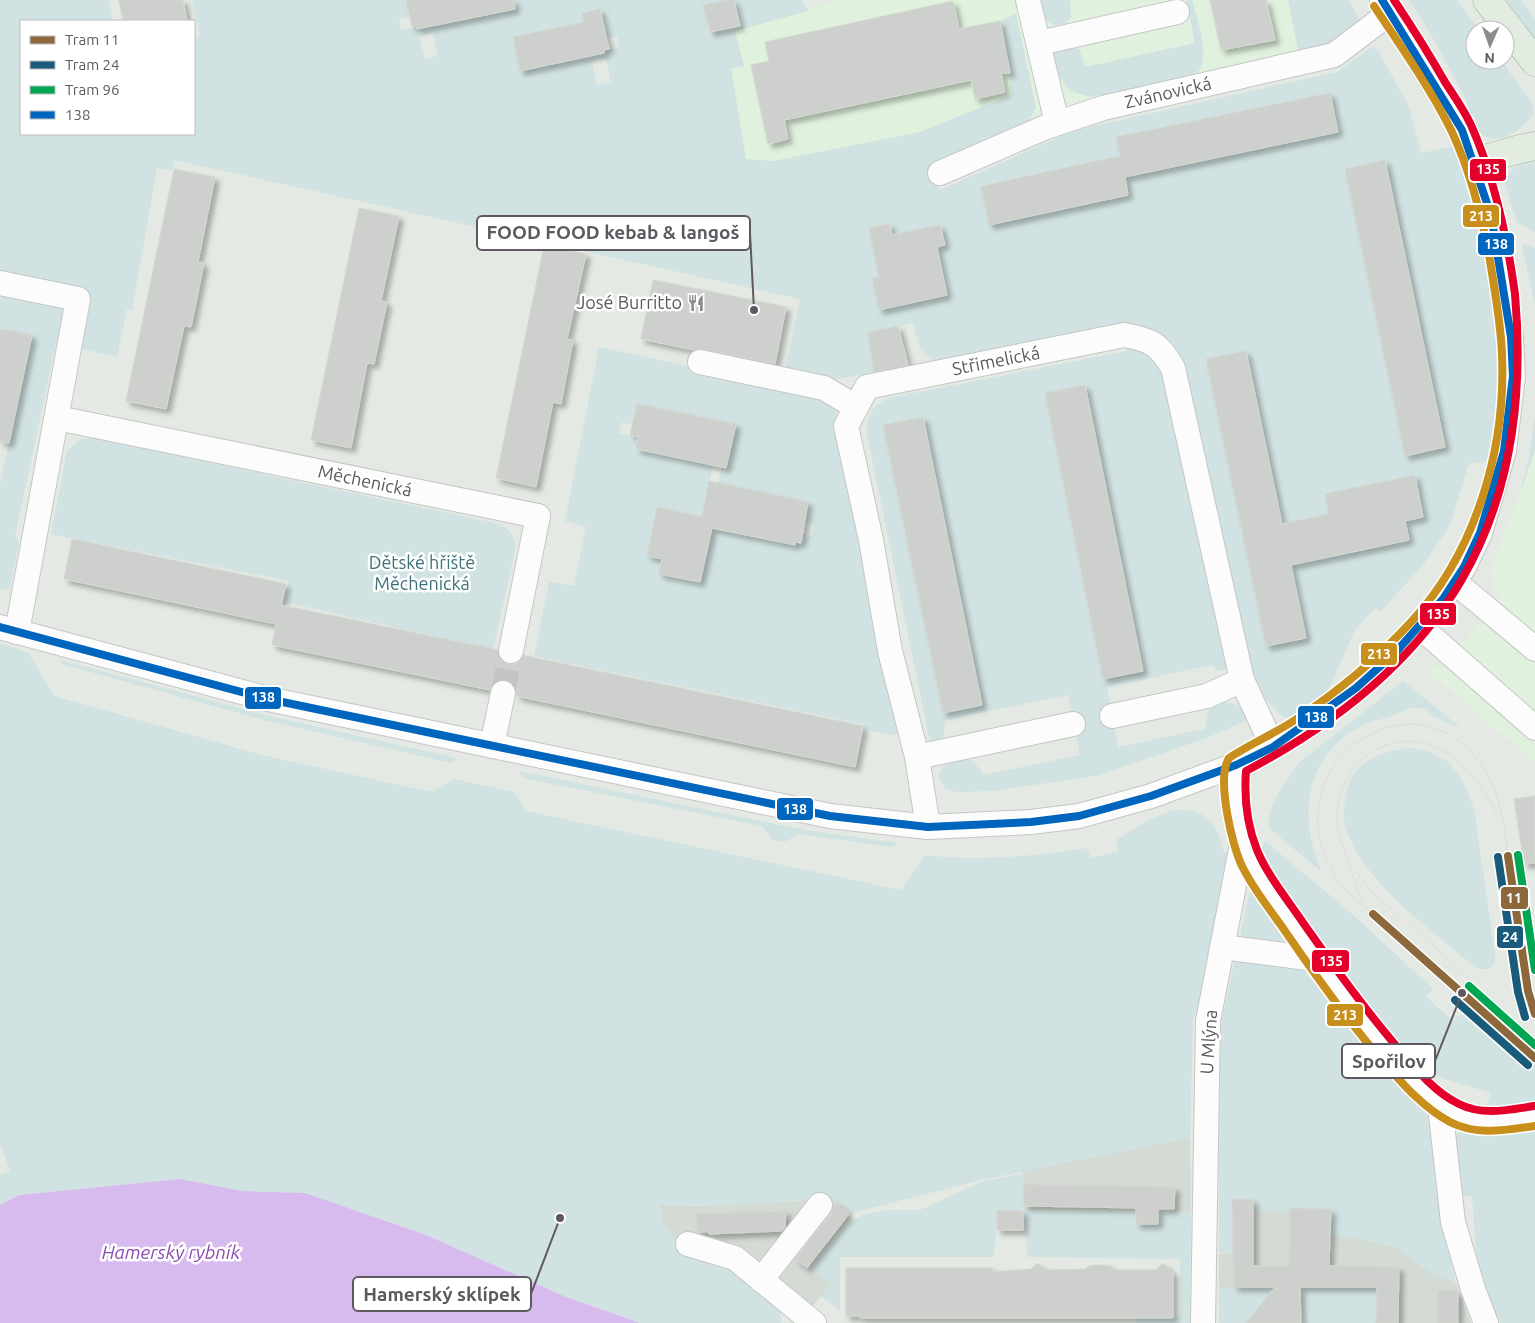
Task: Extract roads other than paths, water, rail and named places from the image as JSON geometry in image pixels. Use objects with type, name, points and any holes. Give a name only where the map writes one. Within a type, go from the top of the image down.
[{"type":"highway","points":[[1487,0],[1535,62]]},
{"type":"highway","points":[[1474,162],[1520,148],[1535,146]]},
{"type":"street","points":[[1028,0],[1057,123]]},
{"type":"street","points":[[0,283],[78,299],[57,418],[9,630],[268,699],[830,816],[928,828],[1031,822],[1079,816],[1150,796],[1236,765],[1273,747],[1356,688],[1395,653],[1455,582],[1480,533],[1494,489],[1509,422],[1513,376],[1511,337],[1498,248],[1474,162],[1462,130],[1386,6]]},
{"type":"street","name":"Zvánovická","points":[[940,173],[1057,123],[1103,108],[1334,55],[1386,6]]},
{"type":"street","points":[[1039,43],[1177,12]]},
{"type":"street","name":"Střimelická","points":[[928,828],[917,757],[890,651],[870,540],[846,426],[867,387],[1124,335],[1148,339],[1164,352],[1173,368],[1242,680],[1273,747]]},
{"type":"street","points":[[700,362],[824,388],[856,407]]},
{"type":"street","name":"Měchenická","points":[[57,418],[538,516],[511,651]]},
{"type":"street","points":[[1455,582],[1535,649]]},
{"type":"street","points":[[1419,626],[1535,728]]},
{"type":"street","points":[[1112,716],[1207,696],[1242,680]]},
{"type":"street","points":[[492,746],[503,693]]},
{"type":"street","points":[[917,757],[1074,724]]},
{"type":"street","name":"U Mlýna","points":[[1203,1323],[1208,1022],[1242,844],[1233,798],[1236,765]]},
{"type":"street","points":[[1242,844],[1252,864],[1315,959],[1381,1044],[1440,1106],[1477,1120],[1535,1116]]},
{"type":"street","points":[[1222,946],[1315,959]]},
{"type":"street","points":[[1440,1106],[1453,1222],[1473,1289],[1486,1323]]},
{"type":"street","points":[[761,1280],[820,1205]]},
{"type":"street","points":[[688,1244],[735,1258],[814,1323]]},
{"type":"water","name":"Hamerský rybník","points":[[180,1179],[242,1191],[305,1193],[426,1235],[566,1297],[640,1323],[0,1323],[0,1205],[19,1195]]},
{"type":"tunnel","points":[[503,693],[511,651]]},
{"type":"tram line","points":[[1373,914],[1350,894],[1338,880],[1320,837],[1320,798],[1335,765],[1360,740],[1393,726],[1427,726],[1460,742],[1488,776],[1492,785],[1502,815],[1508,856]]},
{"type":"tram line","points":[[1363,901],[1356,887],[1340,837],[1337,808],[1342,789],[1351,772],[1363,758],[1379,748],[1397,742],[1416,742],[1436,747],[1446,752],[1463,766],[1486,795],[1497,814]]},
{"type":"tram line","name":"96","points":[[1518,855],[1535,970]]},
{"type":"tram line","name":"11","points":[[1508,856],[1528,991],[1535,1014]]},
{"type":"tram line","name":"24","points":[[1498,857],[1518,992],[1525,1017]]},
{"type":"tram line","points":[[1354,870],[1372,892],[1464,973],[1510,1036]]},
{"type":"tram line","name":"11","points":[[1373,914],[1535,1058]]},
{"type":"tram line","name":"96","points":[[1469,986],[1535,1045]]},
{"type":"tram line","name":"24","points":[[1455,1000],[1528,1065]]},
{"type":"place","name":"José Burritto","points":[[696,303]]},
{"type":"place","name":"FOOD FOOD kebab & langoš","points":[[754,310]]},
{"type":"place","name":"Spořilov","points":[[1462,993]]},
{"type":"place","name":"Hamerský sklípek","points":[[560,1218]]},
{"type":"park label","name":"Dětské hřiště Měchenická","points":[[422,573]]}]
